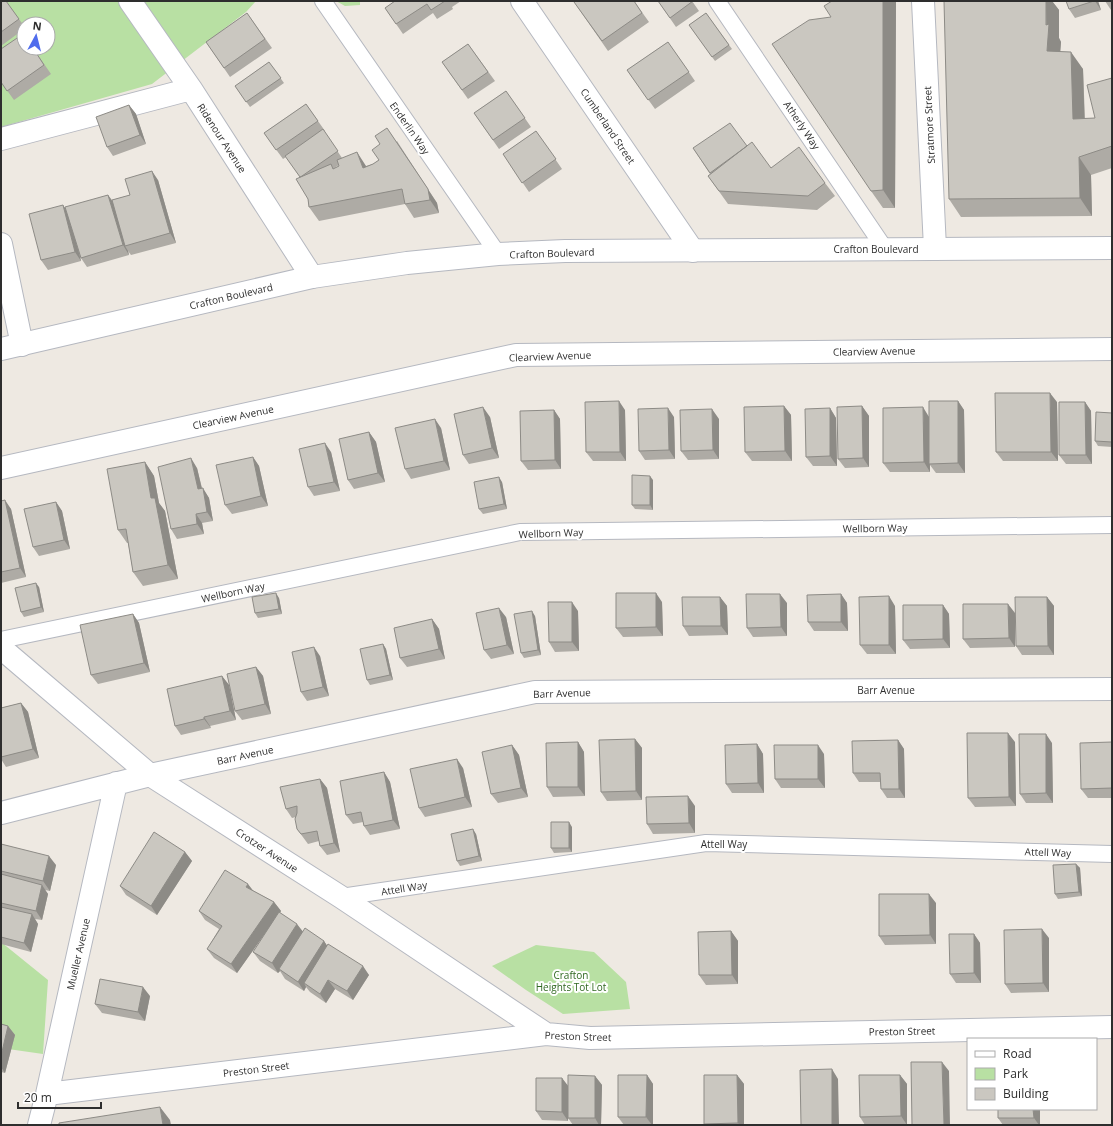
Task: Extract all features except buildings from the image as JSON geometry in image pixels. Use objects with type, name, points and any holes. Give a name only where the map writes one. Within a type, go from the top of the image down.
[{"type":"street","name":"Ridenour Avenue","points":[[130,1],[191,89],[312,276]]},
{"type":"street","name":"Cumberland Street","points":[[522,1],[693,251]]},
{"type":"street","name":"Stratmore Street","points":[[923,1],[935,248]]},
{"type":"street","points":[[1,139],[191,89]]},
{"type":"street","points":[[1,244],[22,345]]},
{"type":"street","name":"Crafton Boulevard","points":[[1,349],[312,276],[407,263],[498,254],[565,251],[1112,248]]},
{"type":"street","name":"Clearview Avenue","points":[[1,468],[516,355],[1112,349]]},
{"type":"street","name":"Crotzer Avenue","points":[[1,648],[150,776],[341,898],[546,1034]]},
{"type":"street","name":"Barr Avenue","points":[[1,813],[116,783],[535,692],[1112,689]]},
{"type":"street","name":"Mueller Avenue","points":[[39,1125],[116,783]]},
{"type":"street","name":"Preston Street","points":[[47,1094],[546,1034],[590,1038],[1112,1027]]},
{"type":"lane","name":"Enderlin Way","points":[[323,1],[498,254]]},
{"type":"lane","name":"Atherly Way","points":[[717,1],[885,249]]},
{"type":"lane","name":"Wellborn Way","points":[[1,640],[520,532],[1112,525]]},
{"type":"lane","name":"Attell Way","points":[[341,898],[706,843],[1112,854]]},
{"type":"green space","points":[[1,1],[256,1],[246,12],[152,84],[1,127]]},
{"type":"green space","points":[[336,1],[360,1],[360,5],[345,6]]},
{"type":"green space","points":[[1,942],[48,980],[43,1054],[1,1048]]},
{"type":"green space","name":"Crafton Heights Tot Lot","points":[[536,945],[594,952],[626,982],[630,1009],[563,1014],[492,966]]}]
